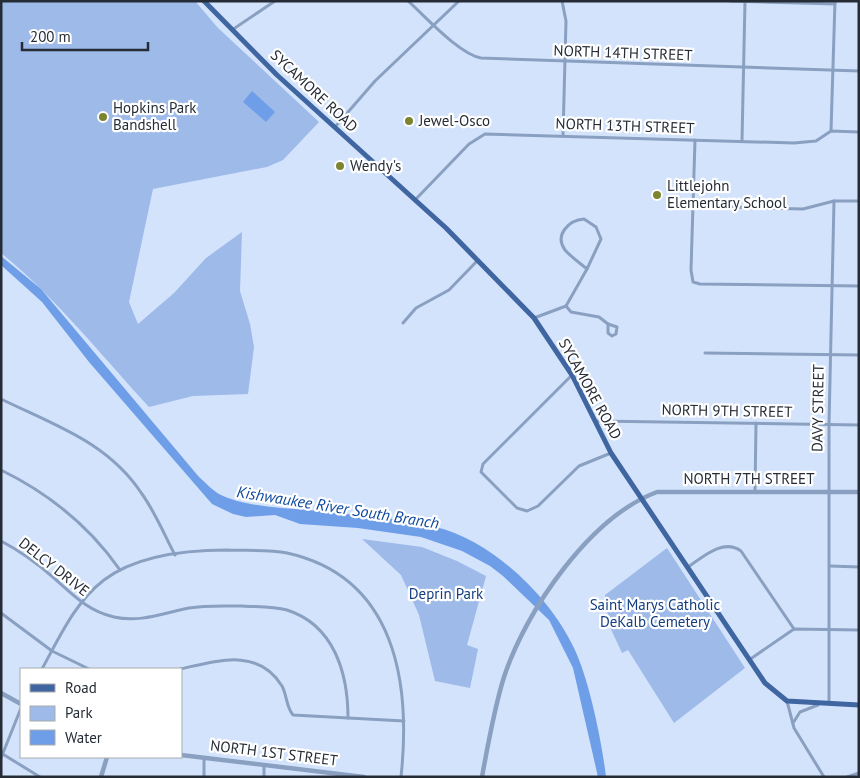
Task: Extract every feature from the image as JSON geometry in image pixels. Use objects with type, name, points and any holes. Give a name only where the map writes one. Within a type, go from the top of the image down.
[{"type":"main road","name":"SYCAMORE ROAD","points":[[204,1],[298,94],[479,260],[534,318],[572,375],[612,453],[640,498],[688,567],[748,661],[765,683],[788,701]]},
{"type":"main road","points":[[788,701],[859,705]]},
{"type":"street","points":[[232,30],[275,1]]},
{"type":"street","name":"NORTH 14TH STREET","points":[[408,1],[458,47],[474,57],[566,63],[859,71]]},
{"type":"street","points":[[335,127],[375,81],[459,1]]},
{"type":"street","points":[[562,1],[566,21],[563,136]]},
{"type":"street","points":[[730,1],[835,3],[832,132]]},
{"type":"street","points":[[742,141],[745,2]]},
{"type":"street","name":"NORTH 13TH STREET","points":[[415,200],[469,144],[481,135],[491,133],[810,143],[832,132],[859,132]]},
{"type":"street","points":[[695,140],[692,206],[692,280],[700,284],[859,286]]},
{"type":"street","points":[[692,206],[803,209],[834,201],[859,202]]},
{"type":"street","name":"DAVY STREET","points":[[829,704],[829,424],[834,201]]},
{"type":"street","points":[[534,318],[566,306],[587,269],[600,244],[601,236],[592,223],[578,220],[566,226],[562,244],[567,252],[587,269]]},
{"type":"street","points":[[403,324],[416,308],[443,295],[479,260]]},
{"type":"street","points":[[566,306],[571,312],[599,317],[608,324]]},
{"type":"street","points":[[705,353],[859,355]]},
{"type":"street","points":[[572,375],[483,464],[481,472],[517,508],[523,511],[531,510],[546,500],[575,469],[612,453]]},
{"type":"street","points":[[1,399],[75,434],[113,460],[142,493],[174,554]]},
{"type":"street","name":"NORTH 9TH STREET","points":[[595,420],[859,425]]},
{"type":"street","points":[[755,492],[756,423]]},
{"type":"street","points":[[1,470],[43,495],[70,515],[100,545],[120,570]]},
{"type":"street","name":"NORTH 7TH STREET","points":[[640,498],[657,492],[680,491],[859,492]]},
{"type":"street","points":[[482,777],[505,675],[518,644],[534,614],[570,559],[584,543],[640,498]]},
{"type":"street","name":"DELCY DRIVE","points":[[1,541],[46,572],[80,602],[107,615],[130,619],[208,606],[270,607],[288,610],[309,621],[331,644],[345,682],[348,718]]},
{"type":"street","points":[[688,567],[722,546],[736,547],[741,551],[794,629]]},
{"type":"street","points":[[43,668],[80,602],[104,580],[120,570],[174,554],[217,550],[282,552],[320,563],[342,576],[367,600],[386,630],[400,676],[404,721],[401,777]]},
{"type":"street","points":[[830,566],[859,567]]},
{"type":"street","points":[[1,613],[52,651],[88,668]]},
{"type":"street","points":[[748,661],[794,629],[830,628],[859,630]]},
{"type":"street","points":[[182,669],[228,659],[254,662],[276,678],[284,690],[292,714],[404,721]]},
{"type":"street","points":[[1,693],[20,703]]},
{"type":"street","points":[[788,701],[792,724],[824,777]]},
{"type":"street","points":[[792,724],[795,716],[800,712],[820,704]]},
{"type":"street","points":[[1,758],[20,710]]},
{"type":"street","points":[[2,753],[40,777]]},
{"type":"street","name":"NORTH 1ST STREET","points":[[182,755],[264,764],[333,775],[364,777]]},
{"type":"street","points":[[204,757],[204,777]]},
{"type":"street","points":[[101,777],[107,758]]},
{"type":"street","points":[[264,764],[264,777]]},
{"type":"street","points":[[847,777],[859,773]]},
{"type":"green space","points":[[1,1],[195,1],[218,28],[319,122],[283,160],[267,167],[153,189],[129,302],[138,324],[174,293],[206,258],[242,232],[240,291],[250,324],[254,347],[248,394],[193,396],[149,407],[78,327],[41,289],[1,253]]},
{"type":"green space","name":"Deprin Park","points":[[362,539],[422,547],[457,561],[486,576],[467,645],[478,649],[470,688],[435,681],[419,615],[401,575]]},
{"type":"green space","name":"Saint Marys Catholic DeKalb Cemetery","points":[[667,548],[745,668],[674,723],[628,650],[622,653],[609,625],[605,595]]},
{"type":"water","points":[[252,91],[275,112],[266,122],[243,102]]},
{"type":"water","points":[[1,256],[41,289],[199,477],[219,494],[230,499],[268,507],[393,519],[436,527],[457,534],[478,545],[498,558],[517,574],[535,591],[564,629],[580,661],[594,711],[606,777],[598,777],[573,668],[549,620],[503,576],[490,566],[462,551],[421,537],[358,528],[300,524],[275,515],[246,517],[233,514],[212,504],[89,362],[42,302],[1,265]]},
{"type":"place","name":"Hopkins Park Bandshell","points":[[103,117]]},
{"type":"place","name":"Jewel-Osco","points":[[409,121]]},
{"type":"place","name":"Wendy's","points":[[340,166]]},
{"type":"place","name":"Littlejohn Elementary School","points":[[657,195]]},
{"type":"water label","name":"Kishwaukee River South Branch","points":[[338,507]]}]
